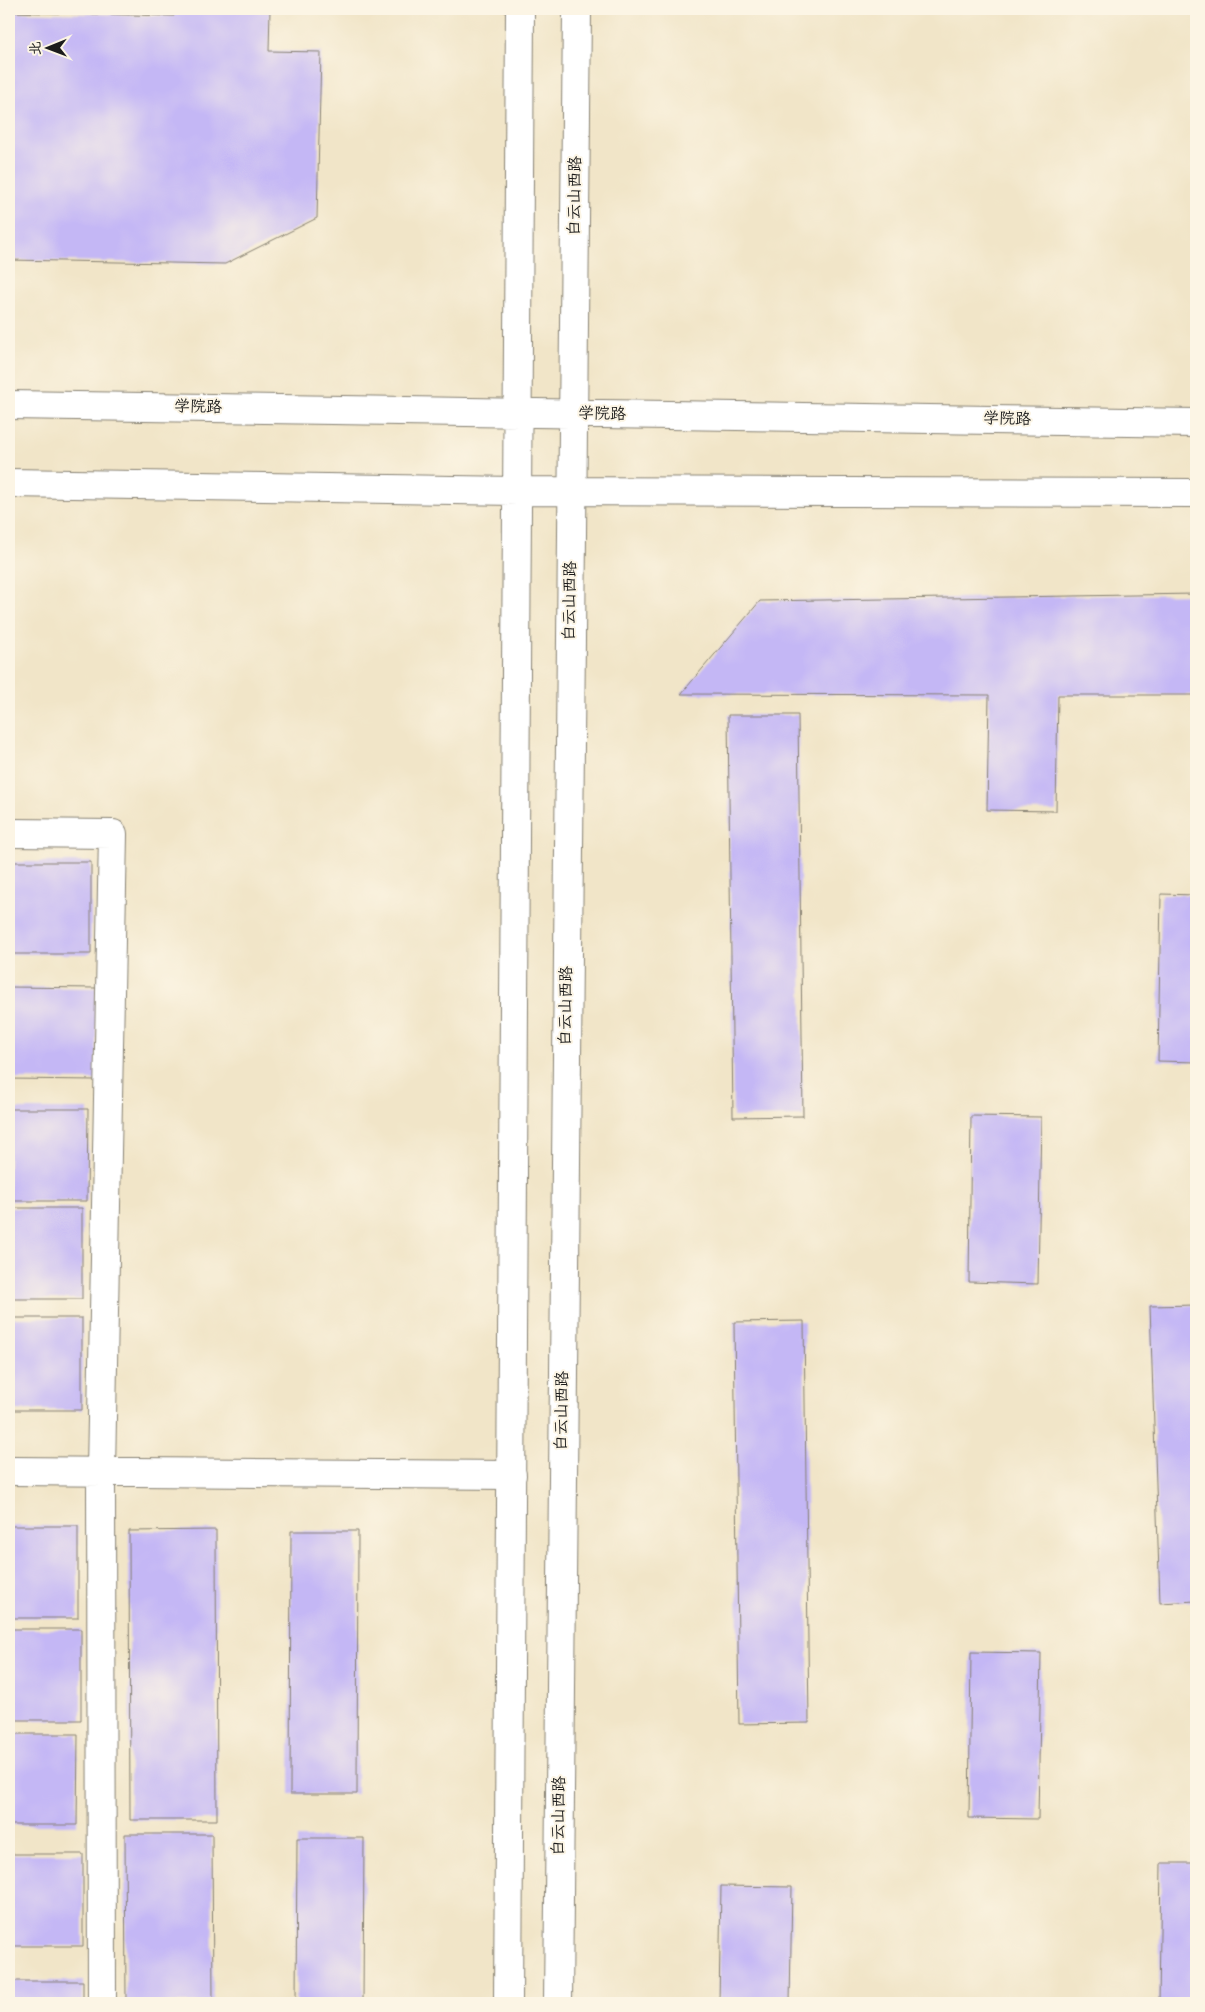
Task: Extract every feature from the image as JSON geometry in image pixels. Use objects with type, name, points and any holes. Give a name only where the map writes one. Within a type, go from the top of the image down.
[{"type":"main road","points":[[508,2003],[520,9]]},
{"type":"main road","name":"白云山西路","points":[[558,2003],[578,9]]},
{"type":"main road","name":"学院路","points":[[9,406],[1196,423]]},
{"type":"main road","points":[[9,483],[517,491],[1196,493]]},
{"type":"main road","points":[[9,833],[113,834],[101,1471],[102,2003]]},
{"type":"main road","points":[[9,1471],[512,1475]]},
{"type":"building","points":[[174,9],[270,9],[269,51],[321,52],[317,218],[225,264],[9,260],[9,12],[174,16]]},
{"type":"building","points":[[1196,594],[1196,695],[1058,695],[1056,811],[987,810],[989,695],[681,694],[760,601]]},
{"type":"building","points":[[728,715],[798,715],[803,1116],[733,1117]]},
{"type":"building","points":[[9,862],[91,862],[91,954],[9,954]]},
{"type":"building","points":[[1161,894],[1196,895],[1196,1062],[1158,1061]]},
{"type":"building","points":[[9,987],[96,988],[96,1080],[9,1079]]},
{"type":"building","points":[[9,1109],[88,1109],[87,1201],[9,1201]]},
{"type":"building","points":[[971,1116],[1041,1117],[1038,1284],[969,1282]]},
{"type":"building","points":[[9,1208],[82,1208],[82,1299],[9,1299]]},
{"type":"building","points":[[1196,1305],[1196,1601],[1160,1603],[1150,1306]]},
{"type":"building","points":[[9,1318],[82,1318],[82,1410],[9,1410]]},
{"type":"building","points":[[804,1321],[809,1723],[739,1724],[734,1322]]},
{"type":"building","points":[[9,1526],[78,1526],[78,1618],[9,1618]]},
{"type":"building","points":[[216,1530],[217,1820],[130,1820],[129,1531]]},
{"type":"building","points":[[291,1531],[358,1531],[357,1794],[290,1794]]},
{"type":"building","points":[[9,1629],[81,1629],[81,1720],[9,1720]]},
{"type":"building","points":[[971,1652],[1041,1653],[1038,1819],[969,1818]]},
{"type":"building","points":[[9,1734],[78,1734],[77,1825],[9,1825]]},
{"type":"building","points":[[125,1834],[212,1834],[213,2003],[126,2003]]},
{"type":"building","points":[[297,1838],[364,1838],[363,2003],[296,2003]]},
{"type":"building","points":[[9,1854],[83,1854],[83,1946],[9,1946]]},
{"type":"building","points":[[1161,1863],[1196,1863],[1196,2003],[1159,2003]]},
{"type":"building","points":[[721,1886],[792,1887],[790,2003],[719,2003]]},
{"type":"building","points":[[9,1981],[83,1981],[83,2003],[9,2003]]}]
